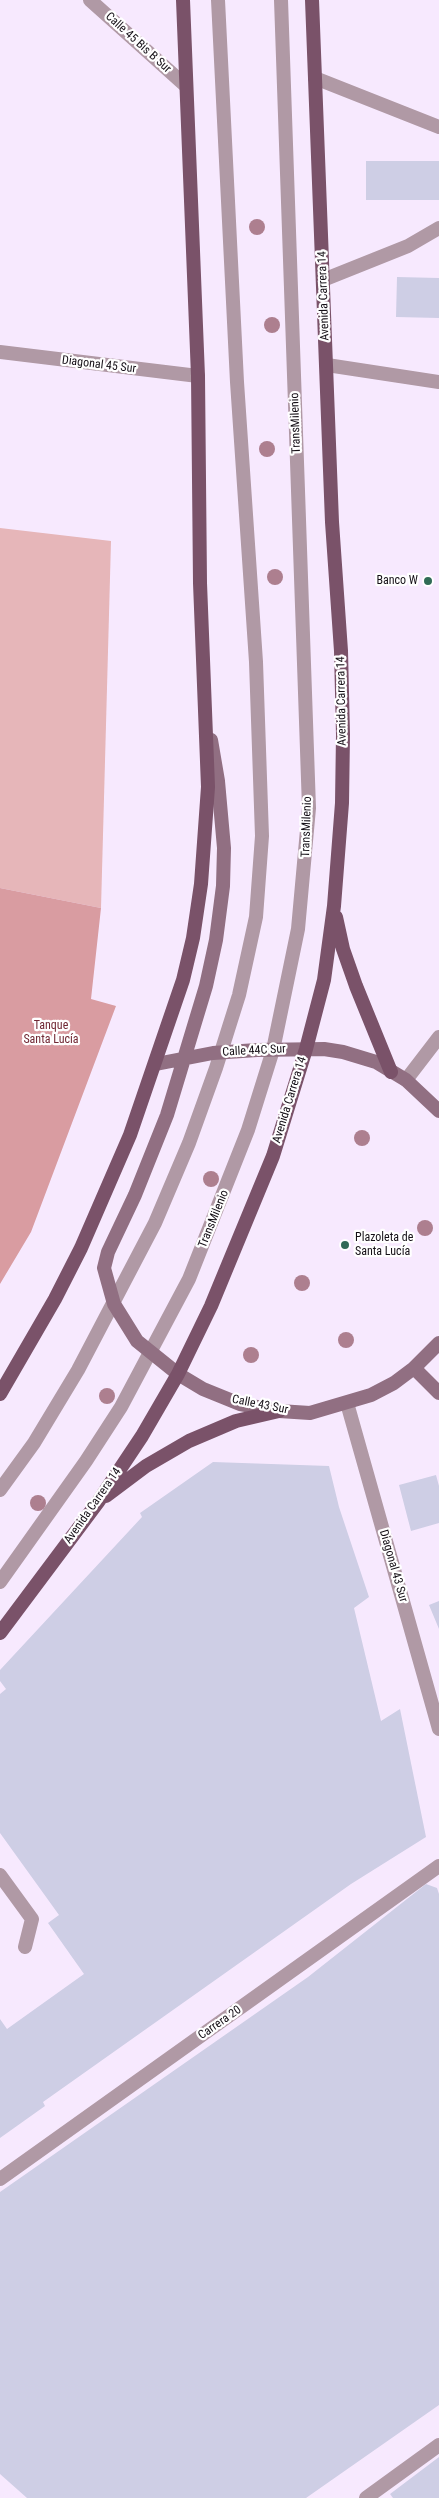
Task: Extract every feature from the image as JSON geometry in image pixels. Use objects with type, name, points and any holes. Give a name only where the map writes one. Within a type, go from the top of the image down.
[{"type":"main road","points":[[0,1394],[55,1299],[108,1190],[156,1064],[183,980],[201,884],[208,787],[200,583],[198,376],[183,0]]},
{"type":"main road","name":"Avenida Carrera 14","points":[[0,1633],[98,1502],[142,1436],[178,1374],[211,1306],[270,1164],[306,1049],[324,980],[334,906],[342,803],[343,734],[312,0]]},
{"type":"main road","points":[[178,1374],[151,1354],[133,1336],[114,1304],[104,1268],[108,1252],[155,1148],[186,1058],[210,968],[223,886],[222,816],[205,704]]},
{"type":"main road","points":[[334,906],[343,949],[391,1072]]},
{"type":"main road","name":"Calle 44C Sur","points":[[156,1064],[221,1052],[306,1049],[342,1052],[376,1062],[406,1080],[439,1111]]},
{"type":"main road","name":"Calle 43 Sur","points":[[178,1374],[203,1389],[240,1404],[279,1411],[310,1412],[347,1403],[371,1395],[394,1384],[414,1368],[439,1343]]},
{"type":"main road","points":[[414,1368],[439,1394]]},
{"type":"main road","points":[[98,1502],[146,1466],[188,1441],[236,1421],[279,1411]]},
{"type":"street","name":"Calle 45 Bis B Sur","points":[[90,0],[186,86]]},
{"type":"street","points":[[0,1490],[34,1443],[78,1370],[155,1223],[185,1152],[221,1052],[239,995],[256,916],[262,836],[256,662],[237,382],[218,0]]},
{"type":"street","name":"TransMilenio","points":[[0,1582],[86,1461],[151,1354],[189,1279],[248,1130],[273,1050],[298,929],[309,808],[281,0]]},
{"type":"street","points":[[315,78],[439,127]]},
{"type":"street","points":[[323,280],[408,246],[439,228]]},
{"type":"street","name":"Diagonal 45 Sur","points":[[0,352],[198,376]]},
{"type":"street","points":[[327,365],[439,382]]},
{"type":"street","points":[[406,1080],[439,1037]]},
{"type":"street","name":"Diagonal 43 Sur","points":[[347,1403],[439,1729]]},
{"type":"street","name":"Carrera 20","points":[[0,2179],[439,1866]]},
{"type":"street","points":[[0,1875],[32,1919],[25,1947]]},
{"type":"street","points":[[366,2498],[439,2445]]},
{"type":"shaded area","points":[[0,528],[111,541],[101,908],[0,888]]},
{"type":"green space","name":"Tanque Santa Lucía","points":[[0,888],[101,908],[91,999],[116,1006],[31,1232],[0,1284]]},
{"type":"building","points":[[366,161],[439,161],[439,200],[366,200]]},
{"type":"building","points":[[397,277],[439,278],[439,318],[396,317]]},
{"type":"building","points":[[213,1462],[329,1466],[339,1507],[369,1597],[354,1608],[381,1721],[400,1709],[426,1837],[351,1884],[43,2102],[45,2106],[0,2138],[0,2019],[7,2029],[84,1974],[48,1923],[59,1915],[0,1833],[0,1694],[6,1689],[0,1681],[0,1670],[142,1517],[140,1513]]},
{"type":"building","points":[[436,1475],[439,1486],[439,1523],[411,1531],[399,1485]]},
{"type":"building","points":[[439,1601],[439,1629],[429,1605]]},
{"type":"building","points":[[426,1884],[437,1888],[439,1894],[439,2405],[306,2498],[27,2498],[0,2474],[0,2192],[308,1977]]},
{"type":"building","points":[[439,2457],[439,2498],[393,2498],[390,2494]]},
{"type":"place","name":"Banco W","points":[[428,581]]},
{"type":"place","name":"Plazoleta de Santa Lucía","points":[[345,1245]]}]
